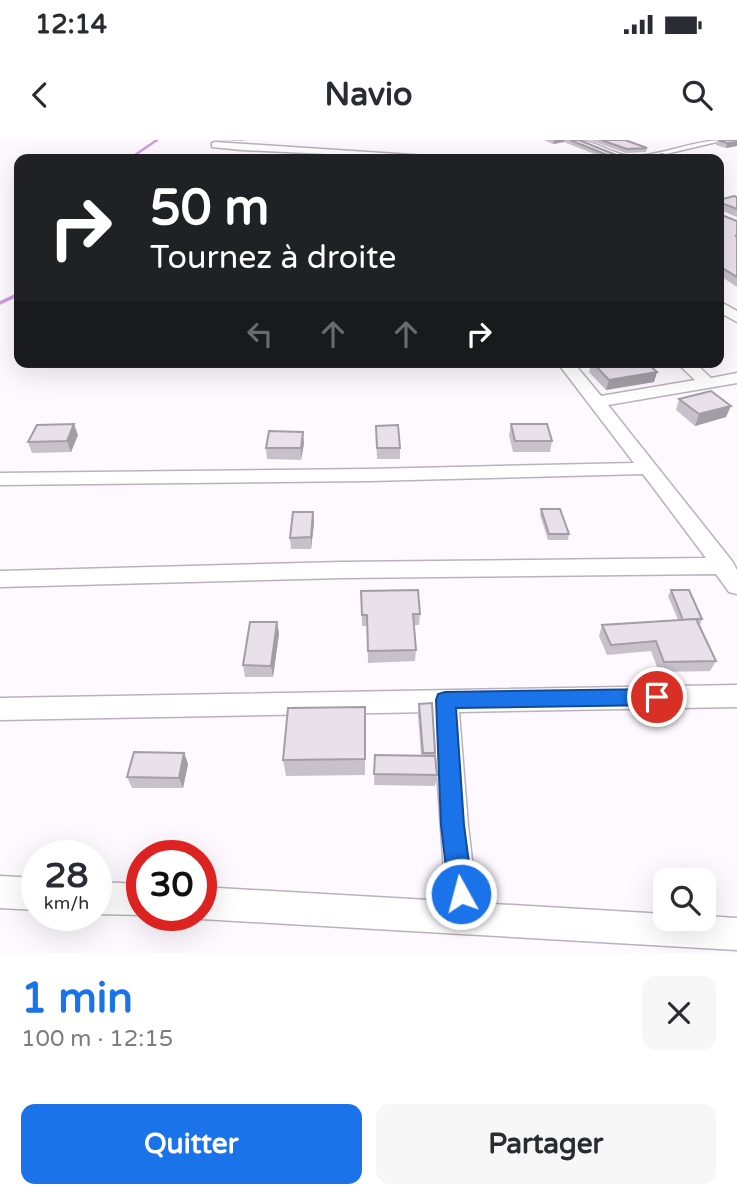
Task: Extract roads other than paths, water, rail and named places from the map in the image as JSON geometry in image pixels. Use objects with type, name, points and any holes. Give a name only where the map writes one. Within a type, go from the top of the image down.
[{"type":"street","points":[[238,147],[249,140]]},
{"type":"street","points":[[579,140],[617,154]]},
{"type":"street","points":[[655,154],[721,140]]},
{"type":"street","points":[[401,144],[420,154]]},
{"type":"street","points":[[215,145],[375,154]]},
{"type":"street","points":[[570,368],[733,578]]},
{"type":"street","points":[[691,368],[708,383]]},
{"type":"street","points":[[596,402],[737,378]]},
{"type":"street","points":[[0,479],[369,475],[648,468]]},
{"type":"street","points":[[0,579],[355,570],[733,578]]},
{"type":"street","points":[[0,709],[737,696]]},
{"type":"street","points":[[445,700],[453,825],[463,916]]},
{"type":"street","points":[[0,892],[21,893]]},
{"type":"street","points":[[217,904],[737,934]]},
{"type":"waterway","points":[[136,154],[157,140]]},
{"type":"waterway","points":[[0,303],[14,296]]}]
